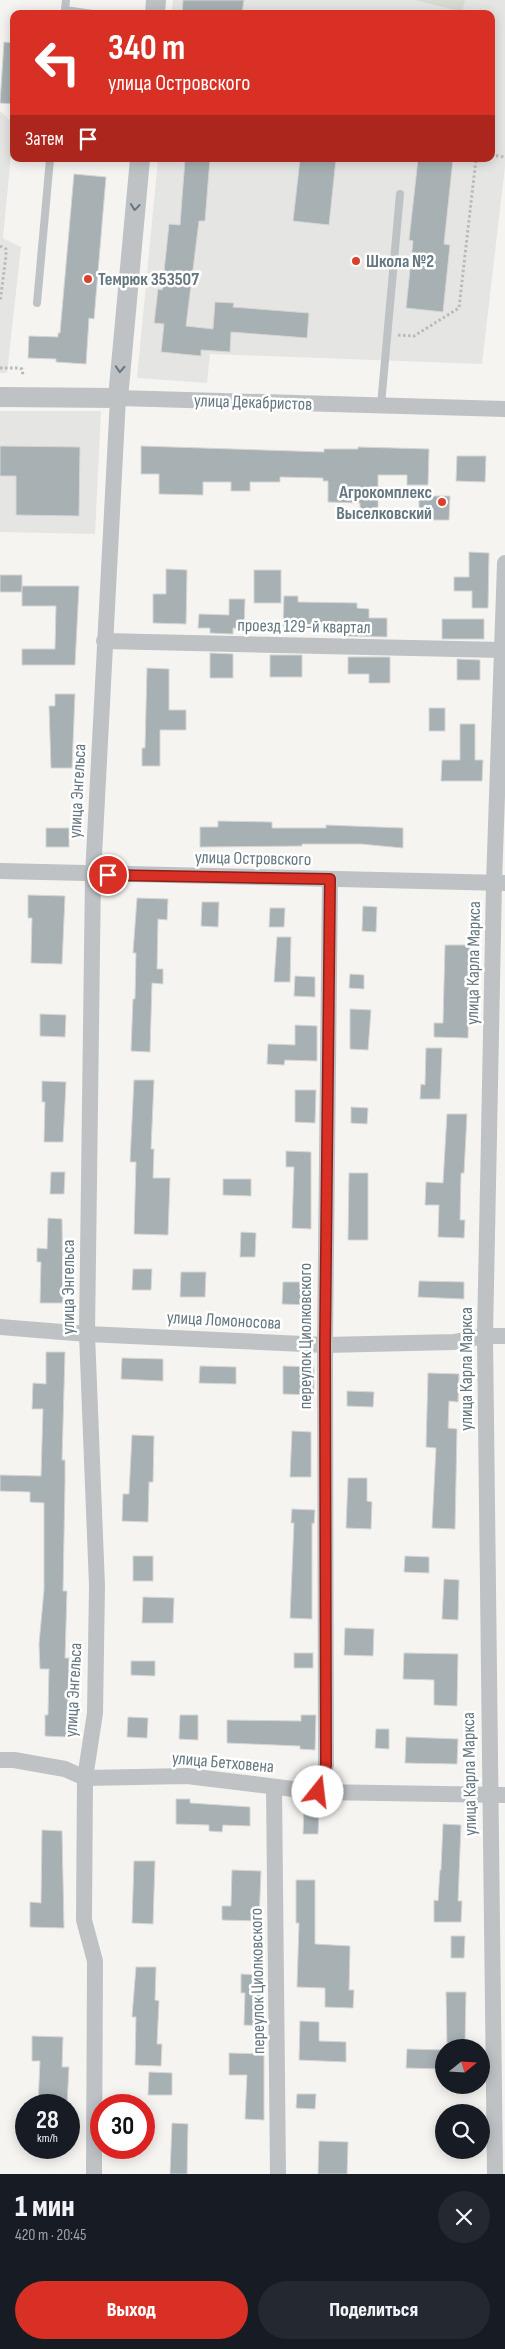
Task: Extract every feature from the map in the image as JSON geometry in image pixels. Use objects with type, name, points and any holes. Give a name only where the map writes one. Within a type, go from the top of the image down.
[{"type":"street","points":[[118,398],[140,162]]},
{"type":"street","name":"улица Декабристов","points":[[0,396],[505,409]]},
{"type":"street","name":"улица Энгельса","points":[[94,2174],[95,1961],[84,1920],[85,1778],[95,1713],[97,1586],[87,1334],[92,875],[118,398]]},
{"type":"street","name":"улица Карла Маркса","points":[[495,2174],[497,1795],[485,1336],[500,883],[502,650],[505,563]]},
{"type":"street","name":"проезд 129-й квартал","points":[[104,641],[502,650]]},
{"type":"street","name":"улица Островского","points":[[0,871],[92,875],[500,883]]},
{"type":"street","name":"переулок Циолковского","points":[[318,1792],[326,1765],[325,1345],[330,879]]},
{"type":"street","name":"улица Ломоносова","points":[[0,1327],[87,1334],[325,1345],[454,1342],[485,1336],[505,1336]]},
{"type":"street","name":"улица Бетховена","points":[[0,1760],[14,1760],[65,1769],[85,1778],[187,1776],[318,1792],[497,1795]]},
{"type":"street","name":"переулок Циолковского","points":[[274,1787],[278,2174]]},
{"type":"lane","points":[[36,303],[50,162]]},
{"type":"lane","points":[[381,405],[400,194]]},
{"type":"path","points":[[387,335],[414,336],[460,308],[476,162]]},
{"type":"path","points":[[0,246],[6,249],[6,256],[0,302]]},
{"type":"path","points":[[0,368],[19,368],[22,369],[23,375]]},
{"type":"shaded area","name":"Школа №2","points":[[173,0],[505,0],[505,166],[482,364],[210,354],[207,383],[137,378],[158,162],[495,162],[495,10],[172,10]]},
{"type":"shaded area","points":[[415,0],[465,0],[462,10],[454,10]]},
{"type":"shaded area","points":[[0,111],[10,120],[10,162],[3,238],[21,247],[7,373],[0,373]]},
{"type":"shaded area","points":[[0,411],[101,411],[95,534],[0,532]]},
{"type":"building","points":[[183,0],[244,0],[243,10],[182,10]]},
{"type":"building","points":[[4,42],[10,43],[10,104],[0,103]]},
{"type":"building","points":[[185,162],[210,162],[205,221],[199,221],[186,326],[213,329],[215,302],[234,303],[233,307],[309,313],[307,338],[231,332],[230,352],[201,350],[201,356],[161,352],[164,324],[154,323],[158,289],[162,290],[169,224],[180,225]]},
{"type":"building","points":[[300,162],[336,162],[329,225],[293,221]]},
{"type":"building","points":[[418,162],[453,162],[444,244],[450,245],[443,312],[406,308],[413,241],[409,240]]},
{"type":"building","points":[[74,174],[106,177],[94,319],[89,318],[86,364],[56,362],[56,359],[28,358],[29,336],[58,337],[58,333],[60,333]]},
{"type":"building","points":[[0,446],[80,447],[79,516],[16,515],[16,476],[0,476]]},
{"type":"building","points":[[141,446],[324,452],[324,449],[358,449],[358,447],[429,449],[428,485],[407,485],[407,475],[378,475],[378,520],[360,519],[360,503],[328,502],[328,481],[323,481],[323,478],[280,477],[280,482],[250,482],[250,491],[231,491],[231,482],[203,482],[203,495],[159,494],[159,474],[141,474]]},
{"type":"building","points":[[457,456],[486,456],[485,482],[456,481]]},
{"type":"building","points":[[419,496],[450,496],[449,520],[419,520]]},
{"type":"building","points":[[469,552],[489,553],[488,608],[472,608],[472,591],[454,591],[454,577],[469,577]]},
{"type":"building","points":[[166,569],[187,570],[186,624],[153,623],[153,594],[166,594]]},
{"type":"building","points":[[254,570],[281,570],[281,603],[254,603]]},
{"type":"building","points":[[0,575],[22,575],[22,592],[0,592]]},
{"type":"building","points":[[22,586],[79,586],[75,665],[22,665],[22,649],[55,649],[56,606],[22,606]]},
{"type":"building","points":[[284,596],[298,596],[298,602],[357,603],[357,608],[369,609],[369,618],[387,618],[387,637],[348,636],[348,630],[317,630],[317,626],[283,626]]},
{"type":"building","points":[[229,599],[245,599],[244,629],[233,628],[233,634],[210,633],[210,628],[198,628],[199,614],[229,615]]},
{"type":"building","points":[[442,619],[484,619],[484,639],[442,639]]},
{"type":"building","points":[[210,653],[233,654],[233,678],[210,678]]},
{"type":"building","points":[[270,655],[302,655],[302,677],[270,677]]},
{"type":"building","points":[[348,657],[390,657],[390,683],[369,683],[369,674],[348,674]]},
{"type":"building","points":[[457,659],[480,660],[480,680],[457,680]]},
{"type":"building","points":[[147,668],[169,669],[169,710],[186,710],[186,730],[160,730],[160,766],[142,766],[142,748],[145,748]]},
{"type":"building","points":[[55,694],[75,694],[72,768],[51,768],[49,706],[55,706]]},
{"type":"building","points":[[429,708],[445,708],[445,731],[429,731]]},
{"type":"building","points":[[460,724],[475,724],[475,760],[483,760],[482,781],[441,781],[442,760],[460,760]]},
{"type":"building","points":[[218,821],[272,822],[272,828],[326,828],[326,825],[403,828],[403,848],[361,844],[200,847],[200,827],[218,827]]},
{"type":"building","points":[[46,828],[69,828],[69,847],[46,847]]},
{"type":"building","points":[[28,895],[65,896],[62,964],[31,963],[32,918],[28,918]]},
{"type":"building","points":[[137,898],[168,899],[167,920],[158,919],[157,969],[163,969],[163,984],[152,983],[150,1052],[131,1051],[133,999],[135,999],[136,953],[133,953]]},
{"type":"building","points":[[202,902],[219,902],[218,927],[201,926]]},
{"type":"building","points":[[363,906],[377,907],[376,932],[362,931]]},
{"type":"building","points":[[270,908],[285,908],[284,927],[269,927]]},
{"type":"building","points":[[277,937],[291,937],[290,982],[274,982]]},
{"type":"building","points":[[445,945],[470,945],[468,1038],[434,1037],[434,1023],[443,1023]]},
{"type":"building","points":[[350,974],[364,975],[364,989],[349,988]]},
{"type":"building","points":[[295,976],[315,977],[315,997],[294,996]]},
{"type":"building","points":[[350,1009],[371,1010],[368,1050],[350,1049]]},
{"type":"building","points":[[40,1014],[66,1015],[65,1037],[40,1036]]},
{"type":"building","points":[[295,1025],[317,1026],[317,1061],[285,1060],[284,1065],[267,1064],[268,1044],[295,1045]]},
{"type":"building","points":[[426,1048],[442,1048],[440,1099],[420,1099],[421,1084],[425,1085]]},
{"type":"building","points":[[134,1080],[154,1080],[151,1149],[154,1149],[153,1178],[170,1178],[168,1235],[134,1234],[136,1162],[130,1162]]},
{"type":"building","points":[[42,1081],[66,1082],[63,1142],[44,1142],[45,1102],[42,1102]]},
{"type":"building","points":[[295,1090],[316,1090],[315,1123],[295,1122]]},
{"type":"building","points":[[351,1107],[368,1108],[367,1124],[351,1123]]},
{"type":"building","points":[[447,1114],[467,1114],[464,1173],[461,1173],[460,1220],[465,1220],[464,1238],[438,1237],[439,1205],[425,1205],[426,1182],[443,1183]]},
{"type":"building","points":[[286,1151],[311,1152],[311,1229],[292,1228],[294,1167],[286,1167]]},
{"type":"building","points":[[51,1172],[65,1172],[64,1194],[50,1194]]},
{"type":"building","points":[[349,1173],[368,1173],[368,1240],[348,1240]]},
{"type":"building","points":[[223,1179],[251,1179],[251,1196],[223,1195]]},
{"type":"building","points":[[48,1218],[62,1219],[63,1303],[40,1303],[41,1262],[37,1262],[37,1248],[47,1249]]},
{"type":"building","points":[[241,1232],[256,1233],[255,1257],[240,1257]]},
{"type":"building","points":[[133,1269],[152,1269],[151,1290],[132,1290]]},
{"type":"building","points":[[181,1272],[206,1272],[205,1297],[180,1297]]},
{"type":"building","points":[[419,1281],[464,1282],[464,1299],[418,1297]]},
{"type":"building","points":[[283,1282],[313,1282],[312,1305],[282,1304]]},
{"type":"building","points":[[46,1352],[65,1352],[62,1460],[65,1460],[63,1591],[67,1591],[65,1658],[69,1658],[67,1737],[45,1736],[45,1715],[48,1715],[49,1669],[40,1669],[39,1644],[44,1590],[44,1503],[30,1502],[30,1492],[0,1491],[0,1475],[41,1476],[43,1409],[32,1409],[33,1383],[46,1384]]},
{"type":"building","points":[[122,1358],[163,1359],[163,1381],[121,1379]]},
{"type":"building","points":[[200,1366],[236,1367],[236,1384],[199,1383]]},
{"type":"building","points":[[283,1366],[314,1367],[314,1395],[283,1394]]},
{"type":"building","points":[[428,1373],[459,1374],[458,1402],[449,1401],[448,1428],[457,1429],[455,1529],[432,1528],[436,1448],[426,1447]]},
{"type":"building","points":[[347,1391],[374,1392],[373,1407],[347,1406]]},
{"type":"building","points":[[292,1431],[311,1432],[311,1477],[290,1477]]},
{"type":"building","points":[[132,1435],[154,1436],[153,1482],[149,1482],[148,1522],[122,1521],[123,1494],[129,1494]]},
{"type":"building","points":[[348,1478],[367,1478],[367,1501],[372,1502],[371,1529],[346,1528]]},
{"type":"building","points":[[292,1509],[315,1510],[314,1524],[312,1523],[312,1619],[290,1618],[294,1523],[291,1523]]},
{"type":"building","points":[[133,1556],[153,1556],[153,1581],[133,1581]]},
{"type":"building","points":[[405,1556],[429,1557],[429,1573],[404,1572]]},
{"type":"building","points":[[444,1579],[459,1580],[458,1620],[442,1619]]},
{"type":"building","points":[[143,1597],[174,1598],[173,1623],[142,1623]]},
{"type":"building","points":[[345,1628],[374,1629],[373,1656],[344,1655]]},
{"type":"building","points":[[294,1653],[313,1653],[313,1668],[294,1668]]},
{"type":"building","points":[[404,1653],[458,1654],[457,1706],[434,1705],[434,1680],[403,1679]]},
{"type":"building","points":[[131,1661],[155,1661],[155,1676],[131,1675]]},
{"type":"building","points":[[180,1715],[198,1715],[198,1740],[179,1739]]},
{"type":"building","points":[[301,1715],[316,1715],[315,1750],[300,1749],[300,1746],[227,1743],[227,1720],[301,1721]]},
{"type":"building","points":[[128,1717],[148,1718],[147,1738],[127,1737]]},
{"type":"building","points":[[376,1729],[389,1729],[389,1749],[375,1748]]},
{"type":"building","points":[[406,1737],[458,1739],[457,1764],[405,1763]]},
{"type":"building","points":[[176,1799],[190,1799],[190,1803],[250,1807],[250,1826],[223,1825],[222,1832],[209,1831],[209,1825],[176,1824]]},
{"type":"building","points":[[304,1809],[319,1809],[318,1834],[303,1834]]},
{"type":"building","points":[[443,1824],[461,1825],[458,1901],[462,1901],[461,1922],[434,1922],[434,1900],[438,1901],[441,1870]]},
{"type":"building","points":[[42,1830],[62,1831],[64,1928],[30,1927],[30,1902],[41,1903]]},
{"type":"building","points":[[134,1861],[155,1861],[153,1924],[132,1923]]},
{"type":"building","points":[[232,1870],[261,1871],[259,1921],[222,1920],[222,1906],[231,1906]]},
{"type":"building","points":[[296,1880],[315,1880],[315,1944],[350,1946],[349,1990],[354,1990],[353,2008],[325,2007],[325,1988],[297,1987],[299,1923],[296,1923]]},
{"type":"building","points":[[451,1936],[465,1936],[464,1958],[451,1958]]},
{"type":"building","points":[[136,1967],[156,1967],[155,2000],[159,2001],[157,2044],[162,2044],[161,2066],[135,2065],[136,2017],[132,2017]]},
{"type":"building","points":[[241,1974],[262,1975],[261,2003],[264,2003],[264,2026],[244,2025],[245,1993],[241,1993]]},
{"type":"building","points":[[446,1992],[466,1992],[465,2039],[447,2039]]},
{"type":"building","points":[[300,2021],[319,2022],[319,2041],[346,2042],[346,2062],[299,2060]]},
{"type":"building","points":[[32,2036],[63,2037],[62,2067],[69,2067],[68,2094],[38,2094],[40,2061],[32,2061]]},
{"type":"building","points":[[407,2049],[435,2050],[435,2069],[406,2068]]},
{"type":"building","points":[[229,2053],[264,2054],[264,2120],[245,2119],[247,2075],[229,2075]]},
{"type":"building","points":[[149,2072],[172,2073],[172,2095],[148,2094]]},
{"type":"building","points":[[297,2094],[316,2094],[315,2109],[296,2108]]},
{"type":"building","points":[[172,2123],[188,2124],[187,2174],[170,2174]]},
{"type":"building","points":[[319,2141],[348,2142],[347,2174],[318,2174]]},
{"type":"place","name":"Школа №2","points":[[356,261]]},
{"type":"place","name":"Темрюк 353507","points":[[88,279]]},
{"type":"place","name":"Агрокомплекс Выселковский","points":[[442,502]]},
{"type":"route","points":[[108,875],[330,879],[325,1345],[326,1765],[318,1792]]}]
